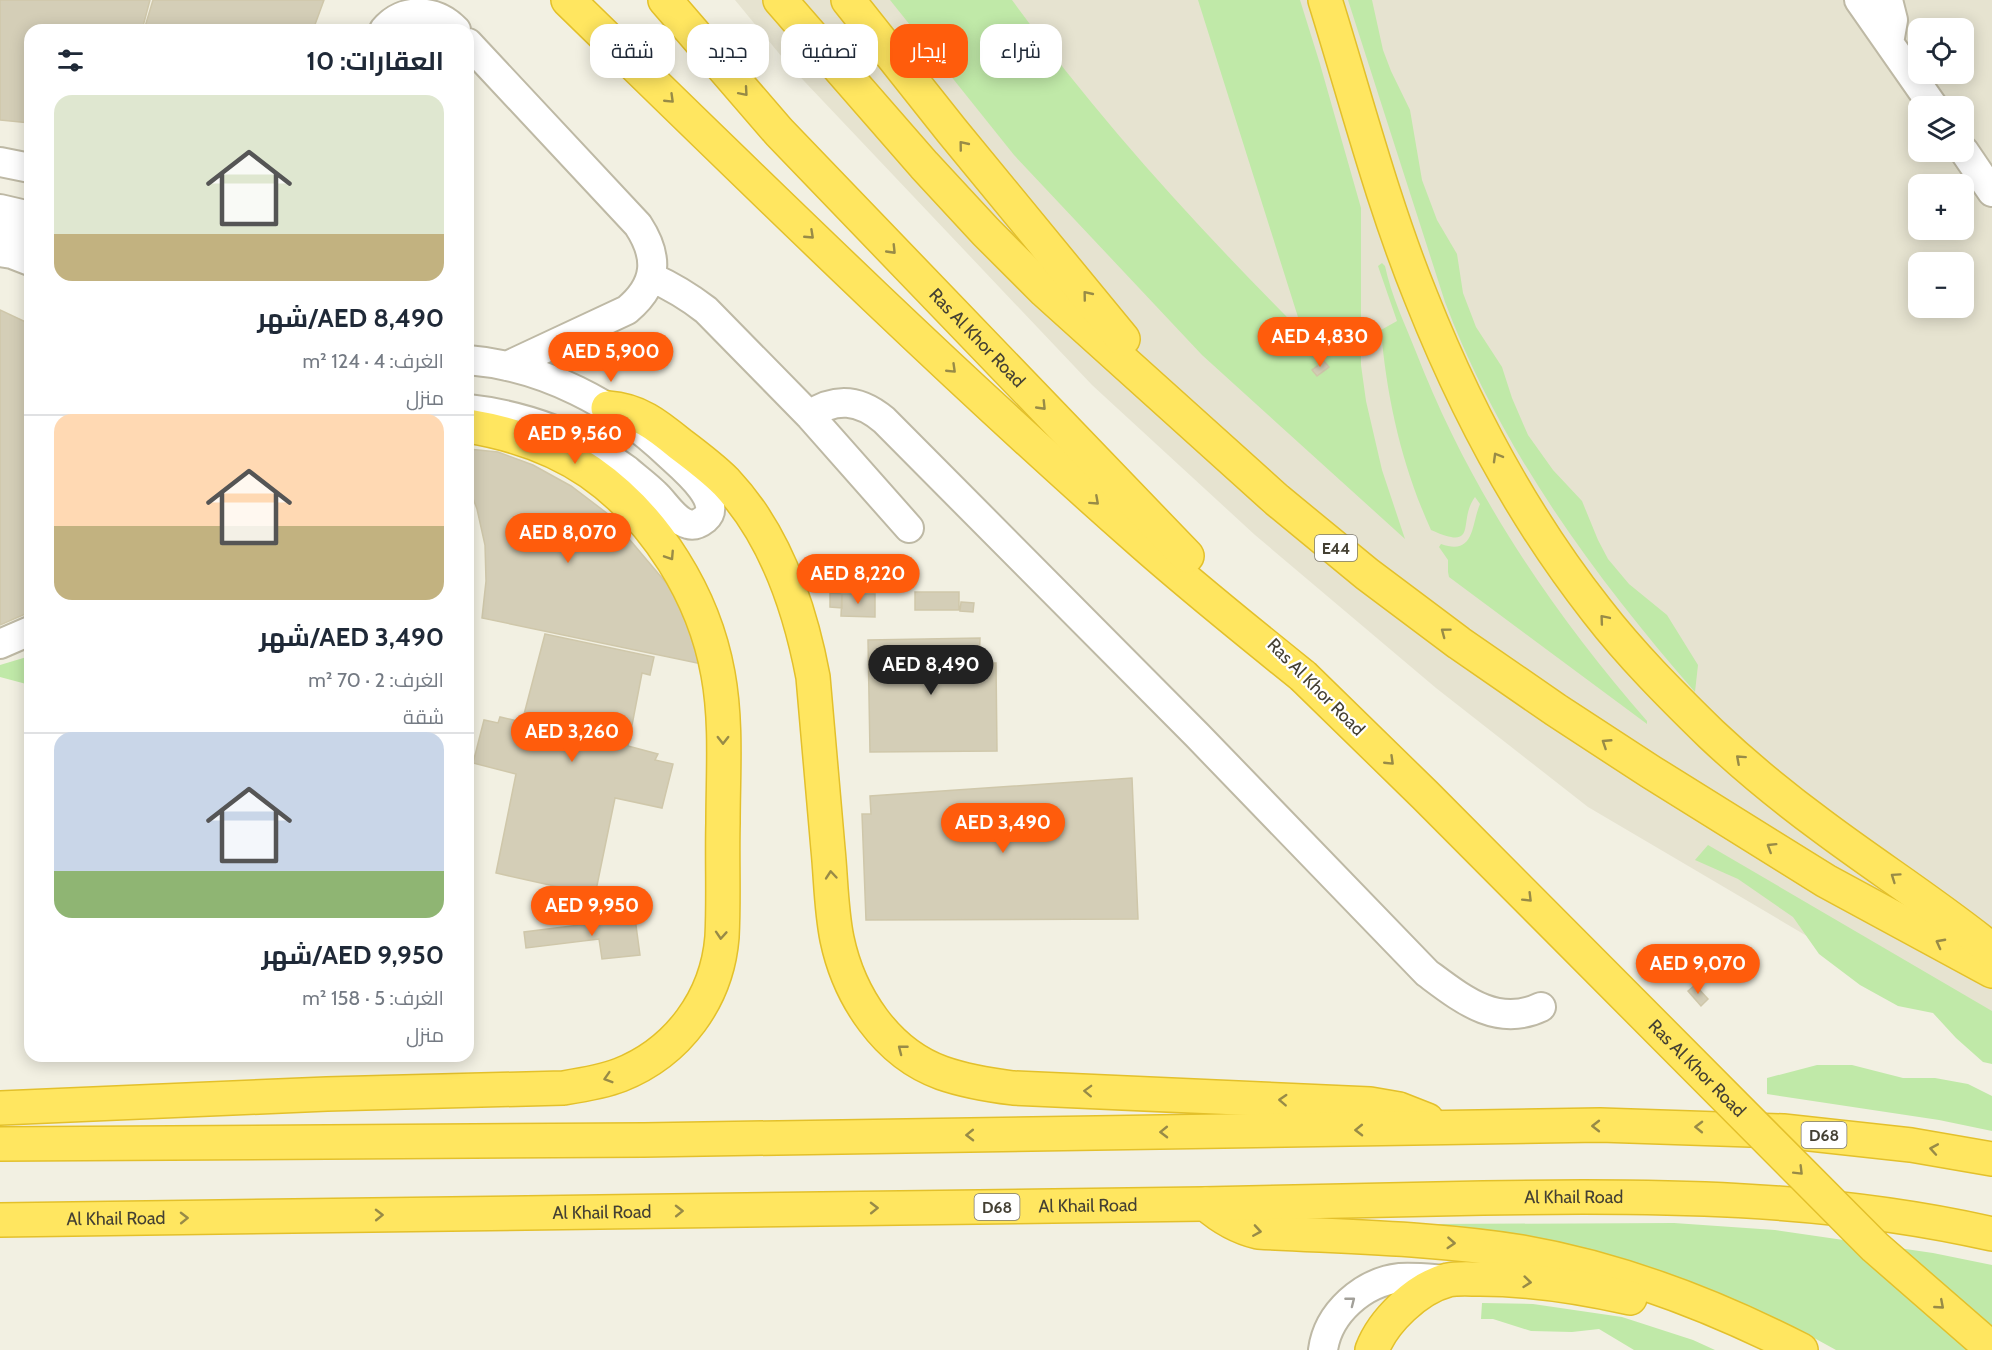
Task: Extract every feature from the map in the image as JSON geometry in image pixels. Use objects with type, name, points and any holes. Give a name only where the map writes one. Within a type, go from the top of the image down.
[{"type":"highway","points":[[568,0],[768,194],[1024,436],[1139,540],[1303,676]]},
{"type":"highway","name":"Ras Al Khor Road","points":[[665,0],[779,132],[1303,676],[1425,795],[1875,1248],[1992,1349]]},
{"type":"highway","name":"E44","points":[[780,0],[924,165],[1045,291],[1277,500],[1367,574],[1459,643],[1556,710],[1826,881],[1992,971]]},
{"type":"highway","points":[[848,0],[952,131],[1191,422]]},
{"type":"highway","points":[[1325,0],[1401,245],[1437,337],[1494,453],[1560,559],[1597,610],[1633,653],[1712,735],[1822,826],[1932,904],[1992,950]]},
{"type":"highway","points":[[608,408],[631,411],[652,422],[726,482],[745,504],[760,528],[787,584],[804,635],[813,677],[838,941],[858,999],[891,1041],[915,1059],[940,1072],[993,1086],[1370,1104],[1413,1114],[1441,1128]]},
{"type":"highway","points":[[0,1108],[571,1086],[620,1075],[655,1057],[674,1042],[698,1012],[714,977],[722,937],[723,735],[718,674],[708,634],[685,580],[653,532],[627,504],[590,472],[566,459],[521,439],[474,427]]},
{"type":"highway","name":"D68","points":[[0,1144],[633,1140],[1600,1125],[1783,1131],[1911,1145],[1992,1159]]},
{"type":"highway","name":"Al Khail Road","points":[[0,1220],[1206,1204],[1555,1197],[1734,1199],[1815,1205],[1896,1216],[1992,1234]]},
{"type":"highway","points":[[1206,1204],[1230,1222],[1258,1232],[1460,1244],[1522,1252],[1586,1265],[1633,1278],[1696,1301],[1801,1350]]},
{"type":"highway","points":[[1372,1350],[1376,1340],[1396,1313],[1428,1289],[1447,1280],[1499,1279],[1568,1286],[1623,1296],[1699,1320],[1766,1350]]},
{"type":"street","points":[[1859,0],[1926,96]]},
{"type":"street","points":[[1888,0],[1893,20],[1888,43]]},
{"type":"street","points":[[391,24],[400,17],[418,12],[436,15],[448,24]]},
{"type":"street","points":[[474,49],[638,225],[648,240],[652,258],[651,277],[646,290],[627,310],[507,366]]},
{"type":"street","points":[[1972,162],[1992,192]]},
{"type":"street","points":[[0,209],[24,215]]},
{"type":"street","points":[[0,231],[24,237]]},
{"type":"street","points":[[0,252],[24,259]]},
{"type":"street","points":[[651,277],[689,296],[706,310],[808,415],[909,528]]},
{"type":"street","points":[[474,361],[534,373],[560,383],[608,408],[661,447],[706,495],[711,509],[708,516],[703,522],[696,524],[681,521],[655,494],[625,469],[585,444],[523,419],[474,410]]},
{"type":"street","points":[[808,415],[833,403],[847,402],[867,408],[884,420],[1197,735],[1427,973],[1461,997],[1491,1012],[1517,1016],[1541,1007]]},
{"type":"street","points":[[0,644],[24,634]]},
{"type":"street","points":[[1323,1350],[1329,1326],[1338,1313],[1374,1286],[1401,1278],[1447,1280]]},
{"type":"shaded area","points":[[735,0],[1992,0],[1992,1045],[1588,807],[1436,688],[1255,535],[1092,385],[801,78],[878,78],[878,24],[781,24],[781,56],[769,41],[769,24],[755,24]]},
{"type":"green space","points":[[890,0],[1012,0],[1030,24],[980,24],[980,78],[1062,78],[1062,66],[1151,172],[1225,254],[1303,333],[1198,0],[1300,0],[1361,208],[1361,365],[1366,401],[1382,470],[1405,539],[1202,355],[1014,155],[952,78],[968,78],[968,24],[909,24]]},
{"type":"green space","points":[[1348,0],[1372,0],[1383,50],[1410,110],[1422,180],[1437,220],[1457,254],[1463,293],[1476,327],[1502,367],[1528,435],[1553,470],[1582,501],[1608,559],[1629,584],[1667,615],[1698,665],[1695,692],[1657,648],[1586,556],[1521,459],[1493,408],[1467,356],[1445,302]]},
{"type":"green space","points":[[1382,263],[1437,403],[1487,500],[1515,547],[1546,592],[1578,636],[1647,721],[1647,724],[1449,577],[1448,560],[1439,547],[1441,544],[1452,547],[1460,546],[1466,542],[1473,529],[1480,504],[1475,497],[1467,515],[1462,536],[1456,538],[1431,530],[1404,457],[1387,382],[1381,330],[1397,321],[1378,266]]},
{"type":"green space","points":[[24,658],[24,683],[0,677],[0,665]]},
{"type":"green space","points":[[1708,845],[1992,1011],[1992,1064],[1983,1062],[1933,1013],[1898,1006],[1860,985],[1819,954],[1793,917],[1738,879],[1695,860]]},
{"type":"green space","points":[[1817,1065],[1852,1065],[1903,1078],[1935,1078],[1968,1084],[1992,1096],[1992,1131],[1939,1120],[1767,1094],[1767,1078]]},
{"type":"green space","points":[[1674,1223],[1775,1230],[1933,1253],[1992,1265],[1992,1350],[1836,1350],[1805,1333],[1708,1289],[1614,1261],[1525,1240],[1434,1224]]},
{"type":"green space","points":[[1482,1303],[1533,1304],[1622,1317],[1693,1340],[1715,1350],[1634,1350],[1599,1329],[1572,1332],[1531,1331],[1493,1319],[1481,1319]]},
{"type":"building","points":[[0,0],[150,0],[144,24],[24,24],[24,122],[0,120]]},
{"type":"building","points":[[153,0],[324,0],[315,24],[146,24]]},
{"type":"building","points":[[0,310],[24,321],[24,615],[0,625]]},
{"type":"building","points":[[1324,361],[1329,367],[1317,376],[1312,370]]},
{"type":"building","points":[[474,450],[498,452],[533,465],[571,486],[608,514],[673,591],[702,664],[482,618],[486,581],[485,545],[474,501]]},
{"type":"building","points":[[915,592],[959,592],[959,610],[915,610]]},
{"type":"building","points":[[830,593],[842,594],[842,608],[830,607]]},
{"type":"building","points":[[842,594],[875,594],[875,617],[841,616]]},
{"type":"building","points":[[961,602],[974,603],[973,612],[960,611]]},
{"type":"building","points":[[545,634],[654,657],[650,675],[642,673],[628,746],[658,754],[655,760],[673,764],[662,808],[615,798],[595,895],[496,873],[516,774],[474,763],[474,759],[484,720],[498,723],[500,717],[522,722]]},
{"type":"building","points":[[980,638],[979,663],[996,663],[997,751],[870,752],[868,640]]},
{"type":"building","points":[[1132,778],[1138,919],[866,920],[862,814],[871,814],[870,796]]},
{"type":"building","points":[[635,918],[640,955],[602,959],[599,939],[526,948],[524,932]]},
{"type":"building","points":[[1695,985],[1708,999],[1701,1006],[1688,991]]}]
